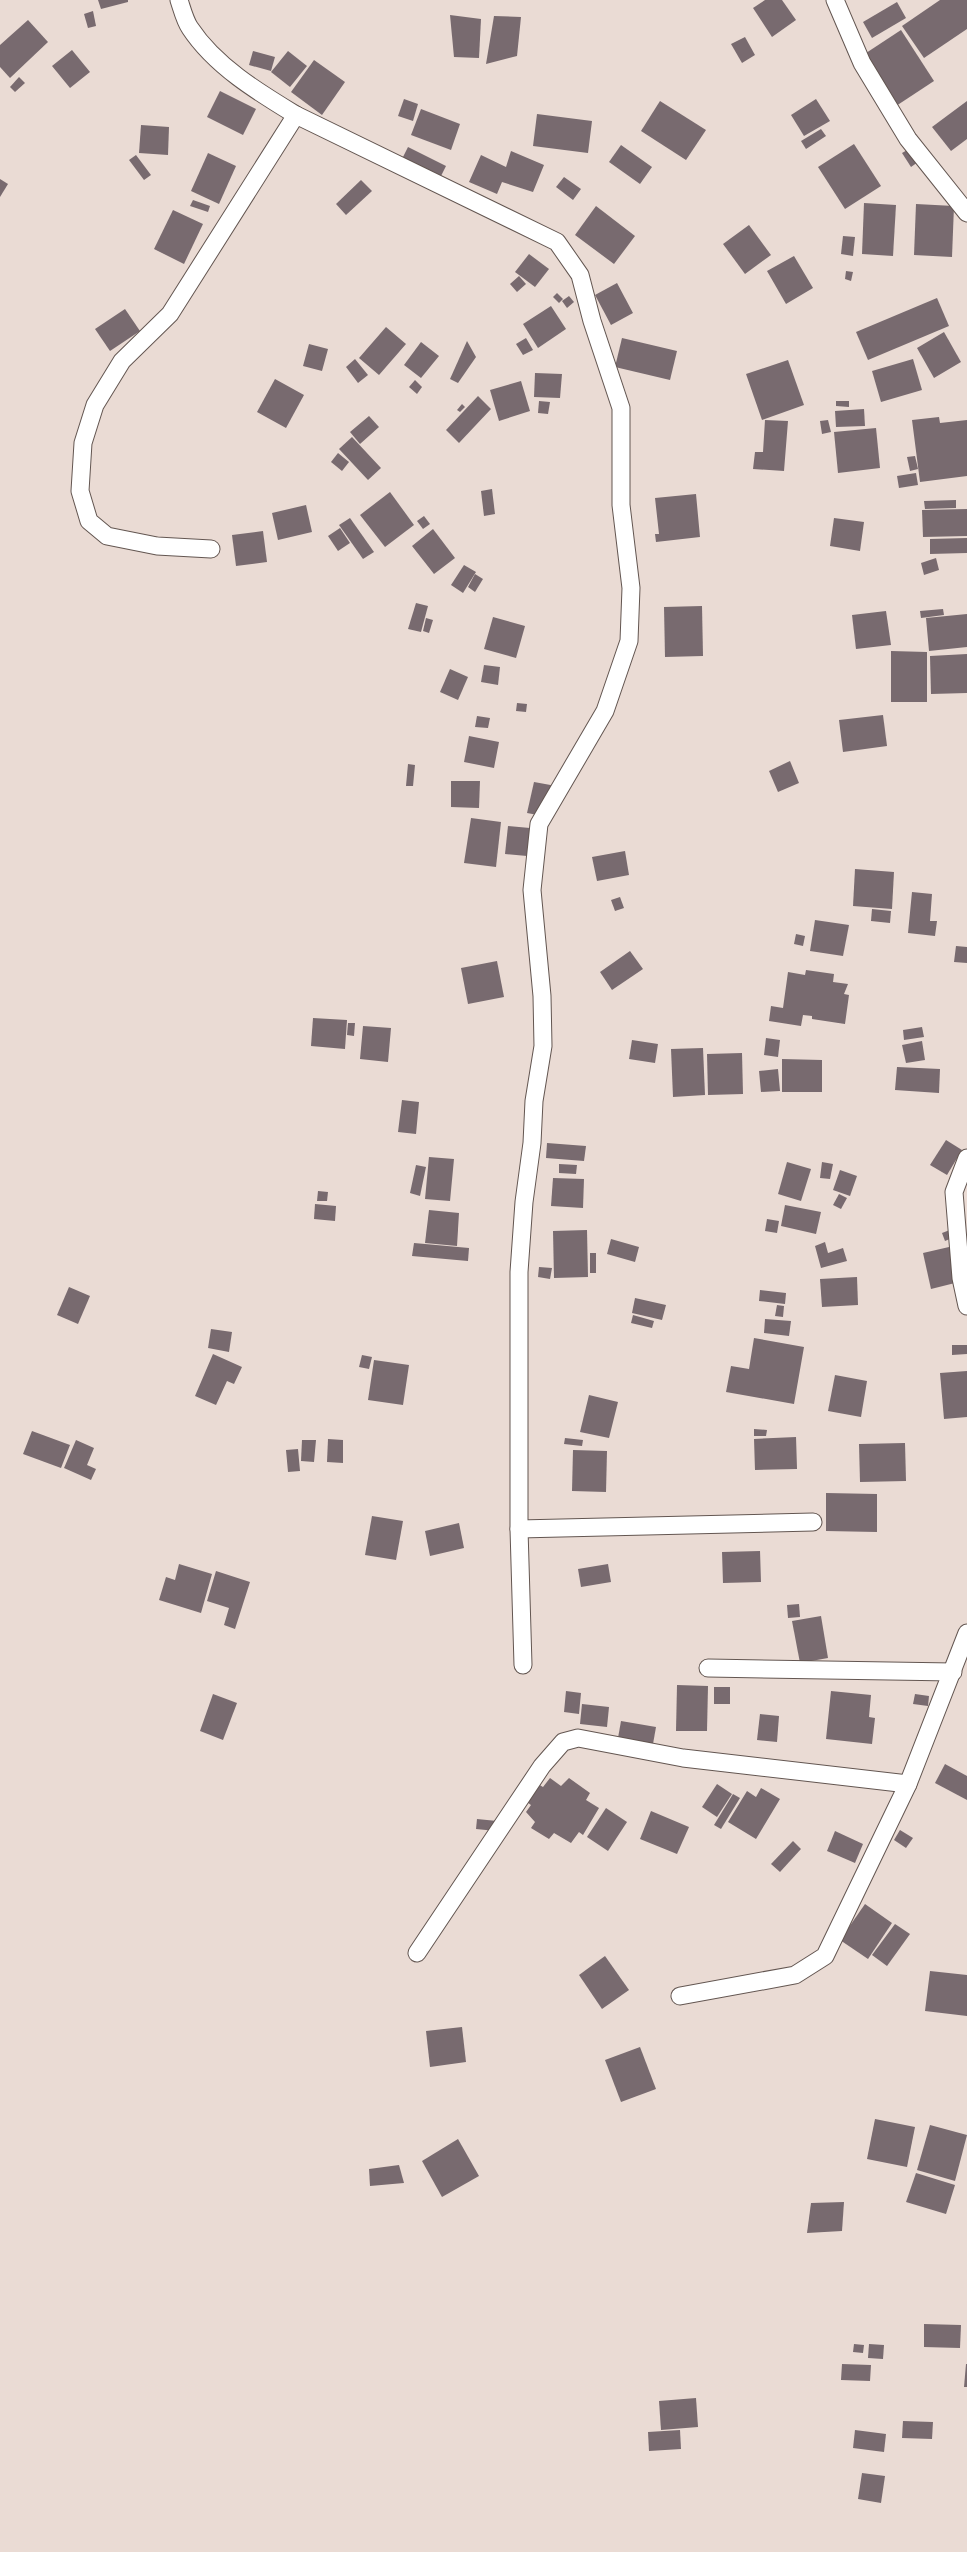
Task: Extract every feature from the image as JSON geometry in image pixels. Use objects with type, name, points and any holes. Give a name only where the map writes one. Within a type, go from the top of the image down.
[{"type":"street","points":[[179,0],[190,28],[222,64],[262,95],[296,115],[557,242],[580,275],[592,321],[621,408],[621,505],[631,588],[629,641],[605,711],[539,824],[532,890],[542,996],[543,1046],[534,1102],[532,1143],[524,1202],[519,1272],[519,1529],[523,1665]]},
{"type":"street","points":[[835,0],[862,63],[908,139],[967,214]]},
{"type":"street","points":[[211,549],[157,546],[107,536],[89,521],[80,491],[83,443],[95,405],[122,360],[170,314],[296,115]]},
{"type":"street","points":[[967,1158],[954,1192],[962,1278],[967,1306]]},
{"type":"street","points":[[519,1529],[813,1522]]},
{"type":"street","points":[[680,1996],[795,1975],[825,1956],[908,1784],[967,1633]]},
{"type":"street","points":[[708,1668],[953,1672]]},
{"type":"street","points":[[417,1953],[542,1766],[563,1742],[578,1738],[683,1758],[908,1784]]},
{"type":"building","points":[[98,0],[128,0],[128,2],[101,9]]},
{"type":"building","points":[[765,0],[782,0],[796,20],[772,37],[753,8]]},
{"type":"building","points":[[940,0],[967,0],[967,29],[924,58],[902,26]]},
{"type":"building","points":[[897,2],[906,18],[872,38],[863,22]]},
{"type":"building","points":[[93,11],[96,26],[88,28],[84,14]]},
{"type":"building","points":[[450,15],[481,19],[479,58],[454,57]]},
{"type":"building","points":[[494,16],[521,17],[517,56],[486,64]]},
{"type":"building","points":[[28,20],[48,42],[10,78],[0,67],[0,45]]},
{"type":"building","points":[[901,30],[934,81],[893,108],[860,57]]},
{"type":"building","points":[[745,37],[755,55],[742,63],[731,44]]},
{"type":"building","points":[[72,50],[90,72],[70,88],[52,66]]},
{"type":"building","points":[[253,51],[275,57],[271,71],[249,65]]},
{"type":"building","points":[[288,51],[307,66],[290,87],[271,72]]},
{"type":"building","points":[[314,60],[345,82],[322,115],[291,92]]},
{"type":"building","points":[[19,77],[25,83],[15,92],[10,87]]},
{"type":"building","points":[[220,91],[256,109],[243,135],[207,117]]},
{"type":"building","points":[[404,99],[418,104],[413,121],[398,116]]},
{"type":"building","points":[[816,99],[830,121],[804,136],[791,115]]},
{"type":"building","points":[[660,101],[706,130],[686,160],[641,131]]},
{"type":"building","points":[[967,101],[967,139],[951,151],[932,127]]},
{"type":"building","points":[[421,109],[460,124],[451,150],[411,135]]},
{"type":"building","points":[[537,114],[592,121],[588,153],[533,146]]},
{"type":"building","points":[[141,125],[169,127],[168,155],[139,153]]},
{"type":"building","points":[[821,129],[826,136],[806,149],[801,141]]},
{"type":"building","points":[[854,144],[881,186],[845,209],[818,167]]},
{"type":"building","points":[[621,145],[652,167],[640,184],[609,162]]},
{"type":"building","points":[[408,147],[446,166],[440,178],[402,159]]},
{"type":"building","points":[[909,149],[918,162],[911,167],[902,153]]},
{"type":"building","points":[[511,151],[544,165],[533,192],[502,182],[497,194],[469,182],[481,155],[506,167]]},
{"type":"building","points":[[208,153],[236,166],[219,204],[191,191]]},
{"type":"building","points":[[136,155],[151,175],[144,180],[129,160]]},
{"type":"building","points":[[564,177],[581,189],[573,200],[556,187]]},
{"type":"building","points":[[0,179],[8,184],[0,197]]},
{"type":"building","points":[[361,180],[372,191],[346,215],[336,204]]},
{"type":"building","points":[[193,200],[210,206],[208,212],[190,206]]},
{"type":"building","points":[[864,203],[896,205],[893,256],[862,254]]},
{"type":"building","points":[[916,204],[954,206],[952,257],[914,255]]},
{"type":"building","points":[[596,206],[635,236],[614,264],[575,235]]},
{"type":"building","points":[[173,210],[203,224],[184,264],[154,249]]},
{"type":"building","points":[[749,225],[771,255],[745,274],[723,244]]},
{"type":"building","points":[[843,236],[855,237],[853,256],[841,254]]},
{"type":"building","points":[[529,254],[549,269],[535,287],[515,272]]},
{"type":"building","points":[[794,256],[813,288],[786,304],[767,271]]},
{"type":"building","points":[[846,271],[853,272],[851,281],[845,279]]},
{"type":"building","points":[[519,276],[526,284],[517,292],[510,284]]},
{"type":"building","points":[[617,283],[633,313],[611,325],[595,295]]},
{"type":"building","points":[[557,293],[563,299],[559,303],[553,297]]},
{"type":"building","points":[[569,296],[574,302],[567,308],[562,301]]},
{"type":"building","points":[[937,298],[949,326],[868,360],[856,332]]},
{"type":"building","points":[[551,306],[566,329],[538,348],[523,324]]},
{"type":"building","points":[[125,309],[140,331],[110,351],[95,329]]},
{"type":"building","points":[[386,327],[406,344],[379,375],[359,358]]},
{"type":"building","points":[[944,332],[961,362],[934,378],[917,348]]},
{"type":"building","points":[[526,338],[533,350],[523,355],[516,344]]},
{"type":"building","points":[[622,338],[677,351],[670,380],[615,367]]},
{"type":"building","points":[[467,341],[476,357],[458,383],[450,379]]},
{"type":"building","points":[[421,342],[439,356],[421,378],[404,365]]},
{"type":"building","points":[[309,344],[328,349],[322,371],[303,366]]},
{"type":"building","points":[[355,359],[368,375],[358,383],[346,367]]},
{"type":"building","points":[[913,359],[922,390],[881,402],[872,371]]},
{"type":"building","points":[[788,360],[804,405],[762,420],[746,374]]},
{"type":"building","points":[[535,373],[562,374],[560,398],[534,397]]},
{"type":"building","points":[[275,379],[304,395],[286,428],[257,412]]},
{"type":"building","points":[[415,380],[422,387],[417,394],[409,387]]},
{"type":"building","points":[[521,381],[530,411],[499,421],[490,390]]},
{"type":"building","points":[[478,396],[491,409],[459,443],[446,430]]},
{"type":"building","points":[[539,401],[550,402],[548,414],[538,413]]},
{"type":"building","points":[[836,401],[849,401],[849,407],[836,406]]},
{"type":"building","points":[[462,404],[465,407],[460,412],[457,410]]},
{"type":"building","points":[[864,409],[865,426],[836,427],[835,411]]},
{"type":"building","points":[[369,416],[379,427],[360,444],[350,432]]},
{"type":"building","points":[[939,417],[940,423],[967,420],[967,476],[920,482],[912,420]]},
{"type":"building","points":[[765,420],[788,421],[784,471],[753,469],[755,452],[763,452]]},
{"type":"building","points":[[828,420],[831,432],[822,434],[820,421]]},
{"type":"building","points":[[876,428],[880,468],[838,473],[834,432]]},
{"type":"building","points":[[352,437],[381,468],[368,480],[339,449]]},
{"type":"building","points":[[338,453],[349,462],[342,471],[331,462]]},
{"type":"building","points":[[915,456],[918,469],[910,471],[907,457]]},
{"type":"building","points":[[916,473],[918,485],[899,488],[897,476]]},
{"type":"building","points":[[492,489],[495,514],[484,516],[481,491]]},
{"type":"building","points":[[390,492],[414,525],[385,547],[360,515]]},
{"type":"building","points":[[696,494],[700,537],[656,542],[655,534],[659,534],[655,498]]},
{"type":"building","points":[[956,500],[956,508],[925,509],[924,501]]},
{"type":"building","points":[[306,505],[312,532],[278,540],[272,513]]},
{"type":"building","points":[[967,509],[967,536],[923,537],[922,510]]},
{"type":"building","points":[[424,516],[430,524],[423,529],[417,521]]},
{"type":"building","points":[[350,518],[374,552],[363,559],[339,525]]},
{"type":"building","points":[[834,518],[864,522],[860,551],[830,546]]},
{"type":"building","points":[[340,528],[350,543],[338,551],[328,536]]},
{"type":"building","points":[[433,529],[455,558],[434,574],[412,546]]},
{"type":"building","points":[[263,531],[267,562],[236,566],[232,535]]},
{"type":"building","points":[[967,538],[967,553],[930,554],[930,539]]},
{"type":"building","points":[[936,558],[939,570],[924,575],[921,563]]},
{"type":"building","points":[[464,565],[476,572],[463,593],[451,585]]},
{"type":"building","points":[[475,574],[483,579],[475,592],[468,587]]},
{"type":"building","points":[[416,603],[428,606],[421,632],[408,629]]},
{"type":"building","points":[[702,606],[703,656],[665,657],[664,607]]},
{"type":"building","points":[[943,609],[944,615],[921,618],[920,611]]},
{"type":"building","points":[[886,611],[891,645],[856,649],[852,615]]},
{"type":"building","points":[[967,614],[967,647],[929,651],[926,618]]},
{"type":"building","points":[[493,617],[525,626],[516,658],[484,649]]},
{"type":"building","points":[[426,618],[433,620],[429,633],[423,631]]},
{"type":"building","points":[[891,651],[927,652],[927,702],[891,702]]},
{"type":"building","points":[[967,654],[967,693],[931,694],[930,656]]},
{"type":"building","points":[[484,665],[500,667],[498,685],[481,682]]},
{"type":"building","points":[[450,669],[468,677],[458,700],[440,692]]},
{"type":"building","points":[[517,703],[527,704],[526,712],[516,711]]},
{"type":"building","points":[[883,715],[887,746],[843,752],[839,720]]},
{"type":"building","points":[[477,716],[490,718],[488,728],[475,727]]},
{"type":"building","points":[[469,736],[499,742],[494,768],[464,762]]},
{"type":"building","points":[[790,761],[799,783],[778,792],[769,771]]},
{"type":"building","points":[[408,764],[415,765],[413,786],[406,786]]},
{"type":"building","points":[[451,781],[480,781],[479,808],[451,807]]},
{"type":"building","points":[[534,782],[556,786],[549,817],[527,813]]},
{"type":"building","points":[[471,818],[501,822],[496,867],[464,863]]},
{"type":"building","points":[[508,826],[541,829],[538,857],[505,854]]},
{"type":"building","points":[[625,851],[629,875],[597,881],[592,857]]},
{"type":"building","points":[[855,869],[894,872],[892,909],[853,906]]},
{"type":"building","points":[[912,892],[932,894],[930,921],[937,921],[935,936],[908,933]]},
{"type":"building","points":[[620,897],[624,908],[615,911],[611,900]]},
{"type":"building","points":[[872,909],[891,911],[890,923],[871,921]]},
{"type":"building","points":[[815,920],[849,925],[843,956],[810,951]]},
{"type":"building","points":[[796,934],[805,936],[803,946],[794,944]]},
{"type":"building","points":[[956,946],[967,947],[967,963],[954,962]]},
{"type":"building","points":[[630,951],[643,969],[612,990],[600,972]]},
{"type":"building","points":[[497,961],[504,997],[468,1004],[461,968]]},
{"type":"building","points":[[806,970],[834,974],[833,982],[848,984],[844,994],[849,995],[845,1024],[812,1019],[812,1016],[803,1015],[801,1026],[769,1021],[771,1006],[783,1008],[788,972],[805,975]]},
{"type":"building","points":[[313,1018],[347,1020],[345,1049],[311,1046]]},
{"type":"building","points":[[348,1023],[355,1023],[354,1036],[347,1035]]},
{"type":"building","points":[[363,1026],[391,1028],[388,1062],[360,1059]]},
{"type":"building","points":[[922,1027],[924,1037],[904,1040],[903,1030]]},
{"type":"building","points":[[766,1038],[780,1040],[778,1057],[764,1055]]},
{"type":"building","points":[[632,1040],[658,1044],[655,1063],[629,1059]]},
{"type":"building","points":[[922,1041],[925,1060],[906,1063],[902,1045]]},
{"type":"building","points":[[703,1048],[705,1095],[673,1097],[671,1049]]},
{"type":"building","points":[[742,1053],[743,1094],[708,1095],[707,1054]]},
{"type":"building","points":[[782,1059],[822,1060],[822,1092],[782,1092]]},
{"type":"building","points":[[897,1067],[940,1069],[939,1093],[895,1090]]},
{"type":"building","points":[[778,1069],[780,1091],[761,1092],[759,1071]]},
{"type":"building","points":[[402,1100],[419,1102],[416,1134],[398,1132]]},
{"type":"building","points":[[946,1140],[962,1150],[947,1175],[930,1165]]},
{"type":"building","points":[[547,1143],[586,1146],[584,1161],[546,1158]]},
{"type":"building","points":[[429,1157],[454,1159],[450,1201],[425,1199]]},
{"type":"building","points":[[787,1162],[811,1169],[801,1201],[778,1194]]},
{"type":"building","points":[[822,1162],[833,1164],[830,1179],[820,1178]]},
{"type":"building","points":[[559,1164],[577,1165],[576,1174],[559,1173]]},
{"type":"building","points":[[416,1165],[426,1167],[420,1196],[410,1193]]},
{"type":"building","points":[[840,1170],[857,1176],[850,1196],[833,1190]]},
{"type":"building","points":[[553,1178],[584,1179],[583,1208],[551,1206]]},
{"type":"building","points":[[318,1191],[328,1192],[327,1201],[317,1201]]},
{"type":"building","points":[[839,1194],[847,1198],[841,1209],[833,1205]]},
{"type":"building","points":[[315,1204],[336,1206],[335,1221],[314,1219]]},
{"type":"building","points":[[785,1205],[821,1212],[816,1234],[781,1226]]},
{"type":"building","points":[[429,1210],[459,1213],[457,1246],[425,1243]]},
{"type":"building","points":[[767,1219],[779,1221],[777,1233],[765,1231]]},
{"type":"building","points":[[955,1228],[957,1236],[945,1241],[942,1233]]},
{"type":"building","points":[[587,1230],[588,1277],[554,1278],[553,1231]]},
{"type":"building","points":[[611,1239],[639,1247],[635,1262],[607,1254]]},
{"type":"building","points":[[825,1242],[828,1253],[843,1248],[847,1261],[821,1268],[815,1246]]},
{"type":"building","points":[[414,1243],[469,1248],[468,1261],[412,1256]]},
{"type":"building","points":[[962,1244],[967,1280],[931,1289],[923,1253]]},
{"type":"building","points":[[590,1253],[596,1253],[596,1273],[590,1273]]},
{"type":"building","points":[[539,1267],[552,1268],[550,1279],[538,1277]]},
{"type":"building","points":[[857,1277],[858,1305],[822,1307],[820,1279]]},
{"type":"building","points":[[69,1287],[90,1296],[78,1324],[57,1315]]},
{"type":"building","points":[[760,1290],[786,1293],[785,1304],[759,1301]]},
{"type":"building","points":[[635,1298],[666,1305],[662,1320],[632,1313]]},
{"type":"building","points":[[777,1305],[784,1306],[783,1317],[775,1316]]},
{"type":"building","points":[[633,1315],[654,1321],[652,1328],[631,1323]]},
{"type":"building","points":[[765,1319],[791,1321],[789,1336],[764,1333]]},
{"type":"building","points":[[211,1329],[232,1332],[229,1352],[208,1348]]},
{"type":"building","points":[[754,1338],[804,1347],[794,1404],[726,1392],[731,1366],[749,1369]]},
{"type":"building","points":[[952,1345],[967,1345],[967,1354],[952,1355]]},
{"type":"building","points":[[213,1354],[242,1367],[234,1384],[227,1381],[216,1405],[195,1396]]},
{"type":"building","points":[[362,1355],[372,1357],[369,1369],[359,1367]]},
{"type":"building","points":[[374,1360],[409,1365],[403,1405],[368,1400]]},
{"type":"building","points":[[967,1371],[967,1417],[944,1419],[940,1373]]},
{"type":"building","points":[[835,1375],[867,1381],[861,1417],[828,1411]]},
{"type":"building","points":[[589,1395],[618,1402],[609,1438],[580,1432]]},
{"type":"building","points":[[754,1429],[767,1430],[766,1436],[754,1436]]},
{"type":"building","points":[[32,1431],[70,1445],[61,1468],[23,1454]]},
{"type":"building","points":[[796,1437],[797,1469],[755,1470],[754,1439]]},
{"type":"building","points":[[565,1438],[583,1440],[582,1446],[564,1444]]},
{"type":"building","points":[[328,1439],[343,1440],[343,1463],[327,1462]]},
{"type":"building","points":[[76,1440],[94,1448],[87,1465],[96,1469],[91,1480],[64,1468]]},
{"type":"building","points":[[302,1440],[316,1440],[314,1462],[301,1461]]},
{"type":"building","points":[[905,1443],[906,1481],[860,1482],[859,1444]]},
{"type":"building","points":[[298,1449],[300,1471],[288,1472],[286,1450]]},
{"type":"building","points":[[573,1450],[607,1451],[606,1492],[572,1491]]},
{"type":"building","points":[[826,1493],[877,1494],[877,1532],[826,1531]]},
{"type":"building","points":[[372,1516],[403,1521],[396,1560],[365,1555]]},
{"type":"building","points":[[459,1523],[464,1548],[430,1556],[425,1531]]},
{"type":"building","points":[[760,1551],[761,1582],[723,1583],[722,1552]]},
{"type":"building","points":[[179,1564],[212,1574],[201,1613],[159,1600],[166,1577],[175,1580]]},
{"type":"building","points":[[608,1564],[611,1582],[581,1587],[578,1569]]},
{"type":"building","points":[[216,1571],[250,1582],[235,1629],[224,1625],[229,1608],[207,1601]]},
{"type":"building","points":[[799,1604],[800,1617],[788,1618],[787,1605]]},
{"type":"building","points":[[821,1616],[828,1658],[800,1663],[792,1621]]},
{"type":"building","points":[[677,1685],[708,1686],[707,1731],[676,1731]]},
{"type":"building","points":[[714,1687],[730,1687],[730,1704],[714,1704]]},
{"type":"building","points":[[566,1691],[581,1693],[579,1714],[564,1712]]},
{"type":"building","points":[[831,1691],[871,1695],[869,1717],[875,1718],[872,1744],[826,1739]]},
{"type":"building","points":[[213,1694],[237,1703],[223,1740],[200,1731]]},
{"type":"building","points":[[915,1694],[929,1696],[928,1706],[913,1704]]},
{"type":"building","points":[[582,1704],[609,1707],[607,1727],[580,1724]]},
{"type":"building","points":[[760,1714],[779,1716],[777,1742],[757,1740]]},
{"type":"building","points":[[621,1721],[656,1727],[653,1744],[618,1738]]},
{"type":"building","points":[[945,1764],[967,1776],[967,1800],[935,1783]]},
{"type":"building","points":[[550,1778],[561,1786],[569,1778],[590,1793],[586,1800],[599,1808],[583,1835],[579,1832],[571,1843],[554,1833],[549,1839],[531,1828],[535,1822],[526,1812],[531,1805],[524,1800],[538,1784],[543,1787]]},
{"type":"building","points":[[717,1784],[732,1794],[717,1817],[702,1807]]},
{"type":"building","points":[[761,1788],[780,1799],[756,1839],[728,1822],[747,1791],[756,1797]]},
{"type":"building","points":[[733,1794],[740,1798],[721,1829],[714,1825]]},
{"type":"building","points":[[606,1808],[627,1822],[608,1851],[587,1837]]},
{"type":"building","points":[[651,1811],[689,1827],[677,1854],[640,1839]]},
{"type":"building","points":[[477,1819],[497,1821],[496,1831],[476,1829]]},
{"type":"building","points":[[900,1830],[913,1838],[906,1848],[894,1840]]},
{"type":"building","points":[[835,1831],[863,1844],[855,1863],[827,1851]]},
{"type":"building","points":[[793,1841],[801,1849],[780,1872],[771,1864]]},
{"type":"building","points":[[865,1904],[892,1923],[868,1959],[840,1940]]},
{"type":"building","points":[[895,1924],[910,1934],[887,1966],[872,1955]]},
{"type":"building","points":[[605,1956],[629,1990],[602,2009],[579,1975]]},
{"type":"building","points":[[930,1971],[967,1975],[967,2016],[925,2011]]},
{"type":"building","points":[[462,2027],[466,2062],[430,2067],[426,2031]]},
{"type":"building","points":[[640,2047],[656,2089],[621,2102],[605,2060]]},
{"type":"building","points":[[875,2119],[915,2127],[907,2167],[867,2159]]},
{"type":"building","points":[[930,2125],[967,2135],[955,2181],[917,2170]]},
{"type":"building","points":[[458,2139],[479,2176],[442,2197],[422,2161]]},
{"type":"building","points":[[399,2165],[404,2183],[370,2186],[369,2169]]},
{"type":"building","points":[[916,2173],[955,2185],[946,2214],[906,2202]]},
{"type":"building","points":[[844,2202],[842,2231],[807,2233],[811,2203]]},
{"type":"building","points":[[924,2324],[961,2325],[960,2348],[924,2347]]},
{"type":"building","points":[[854,2344],[864,2345],[863,2353],[853,2352]]},
{"type":"building","points":[[869,2344],[884,2345],[883,2359],[868,2358]]},
{"type":"building","points":[[842,2364],[871,2365],[870,2381],[841,2380]]},
{"type":"building","points":[[966,2364],[967,2387],[964,2387]]},
{"type":"building","points":[[696,2398],[698,2427],[661,2430],[659,2401]]},
{"type":"building","points":[[903,2421],[933,2422],[932,2439],[902,2438]]},
{"type":"building","points":[[680,2430],[681,2449],[649,2451],[648,2432]]},
{"type":"building","points":[[855,2430],[886,2434],[884,2452],[853,2448]]},
{"type":"building","points":[[862,2473],[885,2476],[881,2503],[858,2499]]}]
